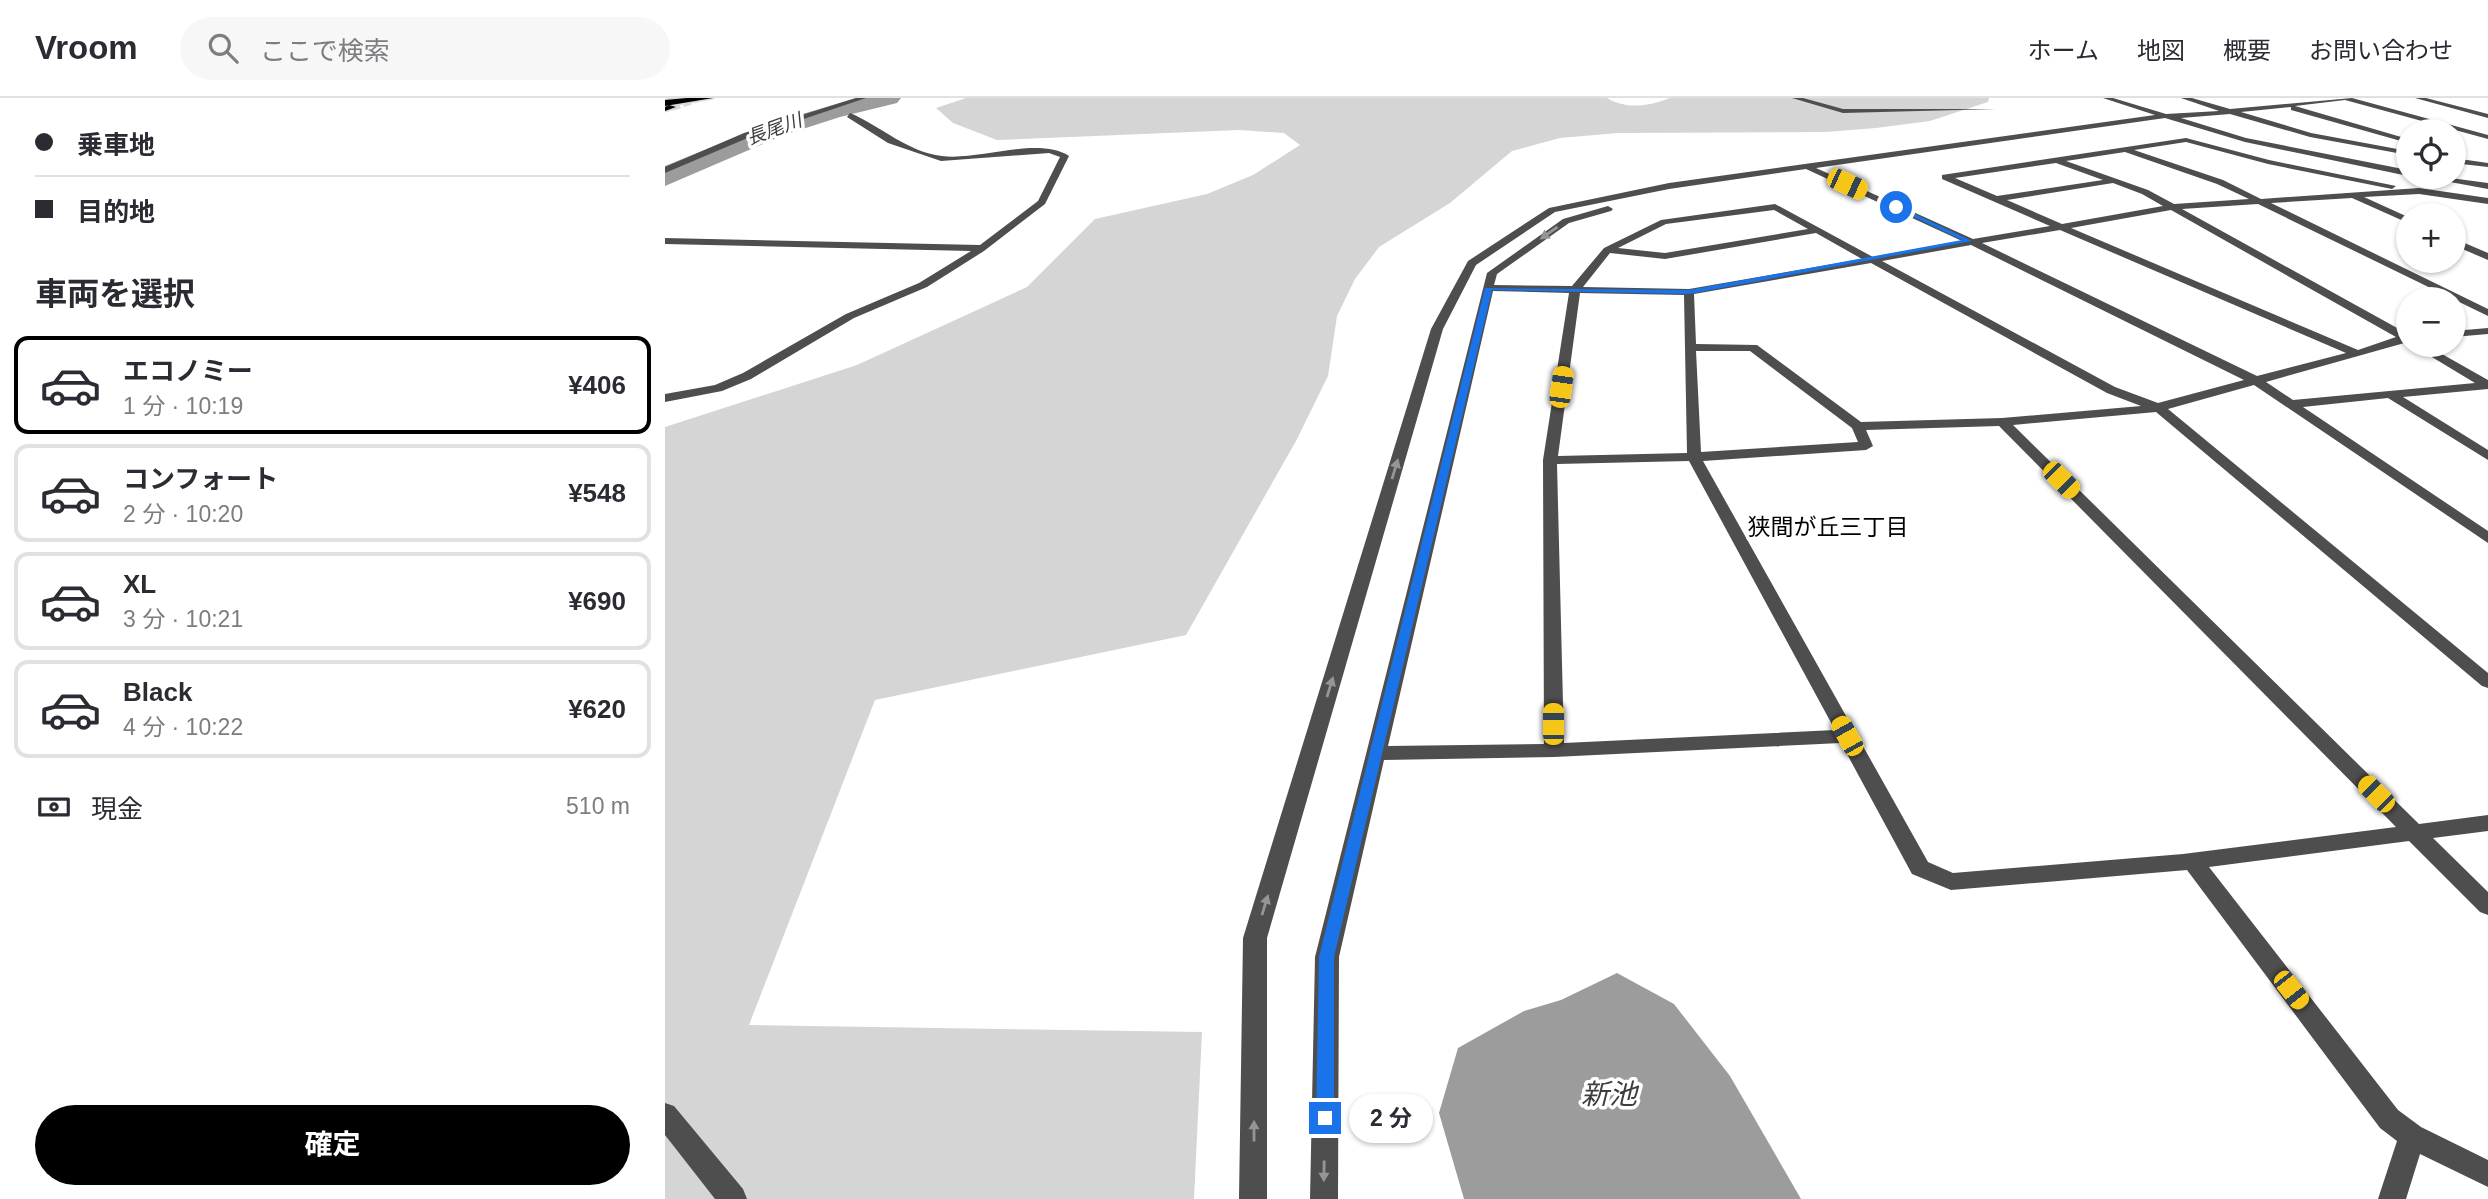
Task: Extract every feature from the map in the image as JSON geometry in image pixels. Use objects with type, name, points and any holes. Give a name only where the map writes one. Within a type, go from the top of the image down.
[{"type":"highway","points":[[667,106],[709,98]]},
{"type":"street","points":[[665,170],[747,135],[863,98]]},
{"type":"street","points":[[1795,98],[1843,111],[1992,108]]},
{"type":"street","points":[[2106,98],[2164,116],[2396,164]]},
{"type":"street","points":[[2130,98],[2245,140],[2396,171]]},
{"type":"street","points":[[2184,98],[2310,135],[2396,151]]},
{"type":"street","points":[[2260,98],[2396,139]]},
{"type":"street","points":[[1324,1199],[1327,957],[1492,273],[1566,221],[1628,203],[2229,112],[2345,98],[2488,137]]},
{"type":"street","points":[[2418,98],[2488,116]]},
{"type":"street","points":[[665,398],[718,388],[747,376],[850,316],[923,285],[981,248],[1042,202],[1065,156],[1049,151],[941,159],[891,141],[850,115]]},
{"type":"street","points":[[1254,1199],[1255,938],[1437,329],[1472,263],[1552,210],[1669,186],[2164,116]]},
{"type":"street","points":[[2357,354],[1945,177],[2186,140],[2268,162],[2485,202]]},
{"type":"street","points":[[2124,150],[2220,182],[2488,313]]},
{"type":"street","points":[[2056,160],[2113,180],[2173,207],[2396,332]]},
{"type":"street","points":[[2466,162],[2488,165]]},
{"type":"street","points":[[1808,167],[1969,241],[2255,380],[2488,538]]},
{"type":"street","points":[[2466,175],[2488,179]]},
{"type":"street","points":[[1997,199],[2113,180]]},
{"type":"street","points":[[2466,183],[2488,186]]},
{"type":"street","points":[[1489,288],[1689,292],[2173,207],[2419,191]]},
{"type":"street","points":[[2353,195],[2396,215]]},
{"type":"street","points":[[1554,750],[1550,460],[1575,290],[1607,250],[1664,222],[1775,207],[2111,390],[2159,408],[2488,682]]},
{"type":"street","points":[[1607,250],[1665,256],[1818,230]]},
{"type":"street","points":[[665,241],[981,248]]},
{"type":"street","points":[[2466,247],[2488,257]]},
{"type":"street","points":[[1689,292],[1694,457],[1920,869],[1951,882],[2192,861],[2488,824]]},
{"type":"street","points":[[2466,333],[2488,331]]},
{"type":"street","points":[[1858,426],[2002,422],[2159,408],[2169,403],[2396,342]]},
{"type":"street","points":[[1550,460],[1694,457],[1866,446],[1858,426],[1753,347],[1690,348]]},
{"type":"street","points":[[2439,357],[2488,385]]},
{"type":"street","points":[[2290,404],[2488,385]]},
{"type":"street","points":[[2389,394],[2488,456]]},
{"type":"street","points":[[2002,422],[2488,905]]},
{"type":"street","points":[[1376,753],[1554,750],[1847,736]]},
{"type":"street","points":[[2192,861],[2389,1119],[2412,1136],[2488,1174]]},
{"type":"street","points":[[665,1115],[733,1199]]},
{"type":"street","points":[[2392,1199],[2412,1136]]},
{"type":"shaded area","points":[[966,98],[1607,98],[1622,104],[1639,106],[1670,98],[1989,98],[1988,102],[1930,121],[1876,128],[1826,132],[1618,133],[1560,138],[1512,151],[1450,203],[1379,247],[1355,279],[1337,316],[1328,376],[1296,441],[1186,635],[875,700],[749,1025],[1202,1032],[1194,1199],[665,1199],[665,427],[857,365],[1027,287],[1095,219],[1207,194],[1253,175],[1300,145],[1284,133],[1239,130],[997,140],[953,123],[936,108]]},
{"type":"water","name":"新池","points":[[1617,973],[1674,1004],[1730,1076],[1801,1199],[1464,1199],[1439,1113],[1458,1048],[1524,1011],[1561,1000]]},
{"type":"waterway","name":"長尾川","points":[[665,177],[720,152],[803,120],[889,98]]},
{"type":"tunnel","points":[[672,107],[698,98]]},
{"type":"district","name":"狭間が丘三丁目","points":[[1828,527]]},
{"type":"route","points":[[1325,1118],[1327,957],[1489,288],[1689,292],[1969,241],[1896,207]]}]
